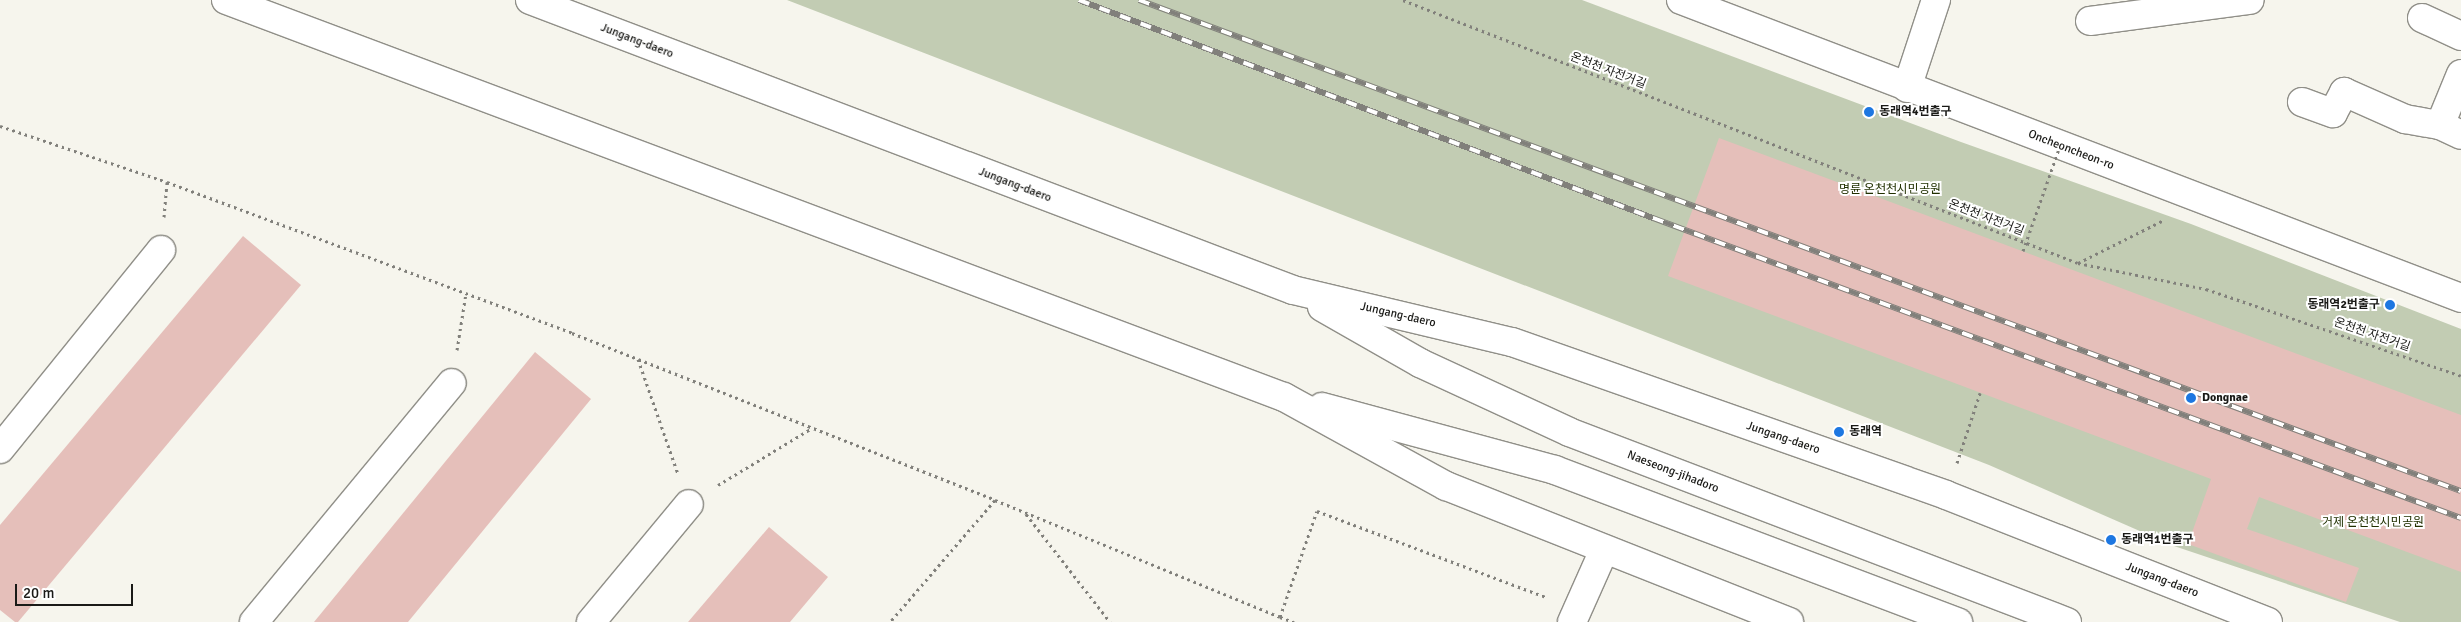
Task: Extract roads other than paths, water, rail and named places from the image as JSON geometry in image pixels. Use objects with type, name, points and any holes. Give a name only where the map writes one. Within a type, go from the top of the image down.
[{"type":"main road","points":[[226,0],[1284,397],[1555,470],[1958,622]]},
{"type":"main road","name":"Jungang-daero","points":[[530,0],[1293,290],[1512,342],[1946,495],[2268,622]]},
{"type":"main road","name":"Oncheoncheon-ro","points":[[1681,0],[1907,88],[2461,298]]},
{"type":"main road","points":[[1907,88],[1936,0]]},
{"type":"main road","points":[[2090,21],[2250,0]]},
{"type":"main road","points":[[2422,18],[2461,36]]},
{"type":"main road","points":[[2302,102],[2333,112],[2344,92],[2406,119],[2450,130],[2461,74]]},
{"type":"main road","points":[[0,449],[161,250]]},
{"type":"main road","name":"Naeseong-jihadoro","points":[[1293,290],[1420,362],[1569,432],[2067,622]]},
{"type":"main road","points":[[254,622],[452,383]]},
{"type":"main road","points":[[1284,397],[1446,486],[1789,622]]},
{"type":"main road","points":[[591,622],[689,504]]},
{"type":"main road","points":[[1575,616],[1604,550]]},
{"type":"railway","points":[[1079,0],[1653,218],[2461,518]]},
{"type":"railway","points":[[1139,0],[2461,491]]},
{"type":"place","name":"동래역4번출구","points":[[1869,112]]},
{"type":"place","name":"동래역2번출구","points":[[2390,305]]},
{"type":"place","name":"Dongnae","points":[[2191,398]]},
{"type":"place","name":"동래역","points":[[1839,432]]},
{"type":"place","name":"동래역1번출구","points":[[2111,540]]},
{"type":"park label","name":"명륜 온천천시민공원","points":[[1890,190]]},
{"type":"park label","name":"거제 온천천시민공원","points":[[2373,523]]}]
